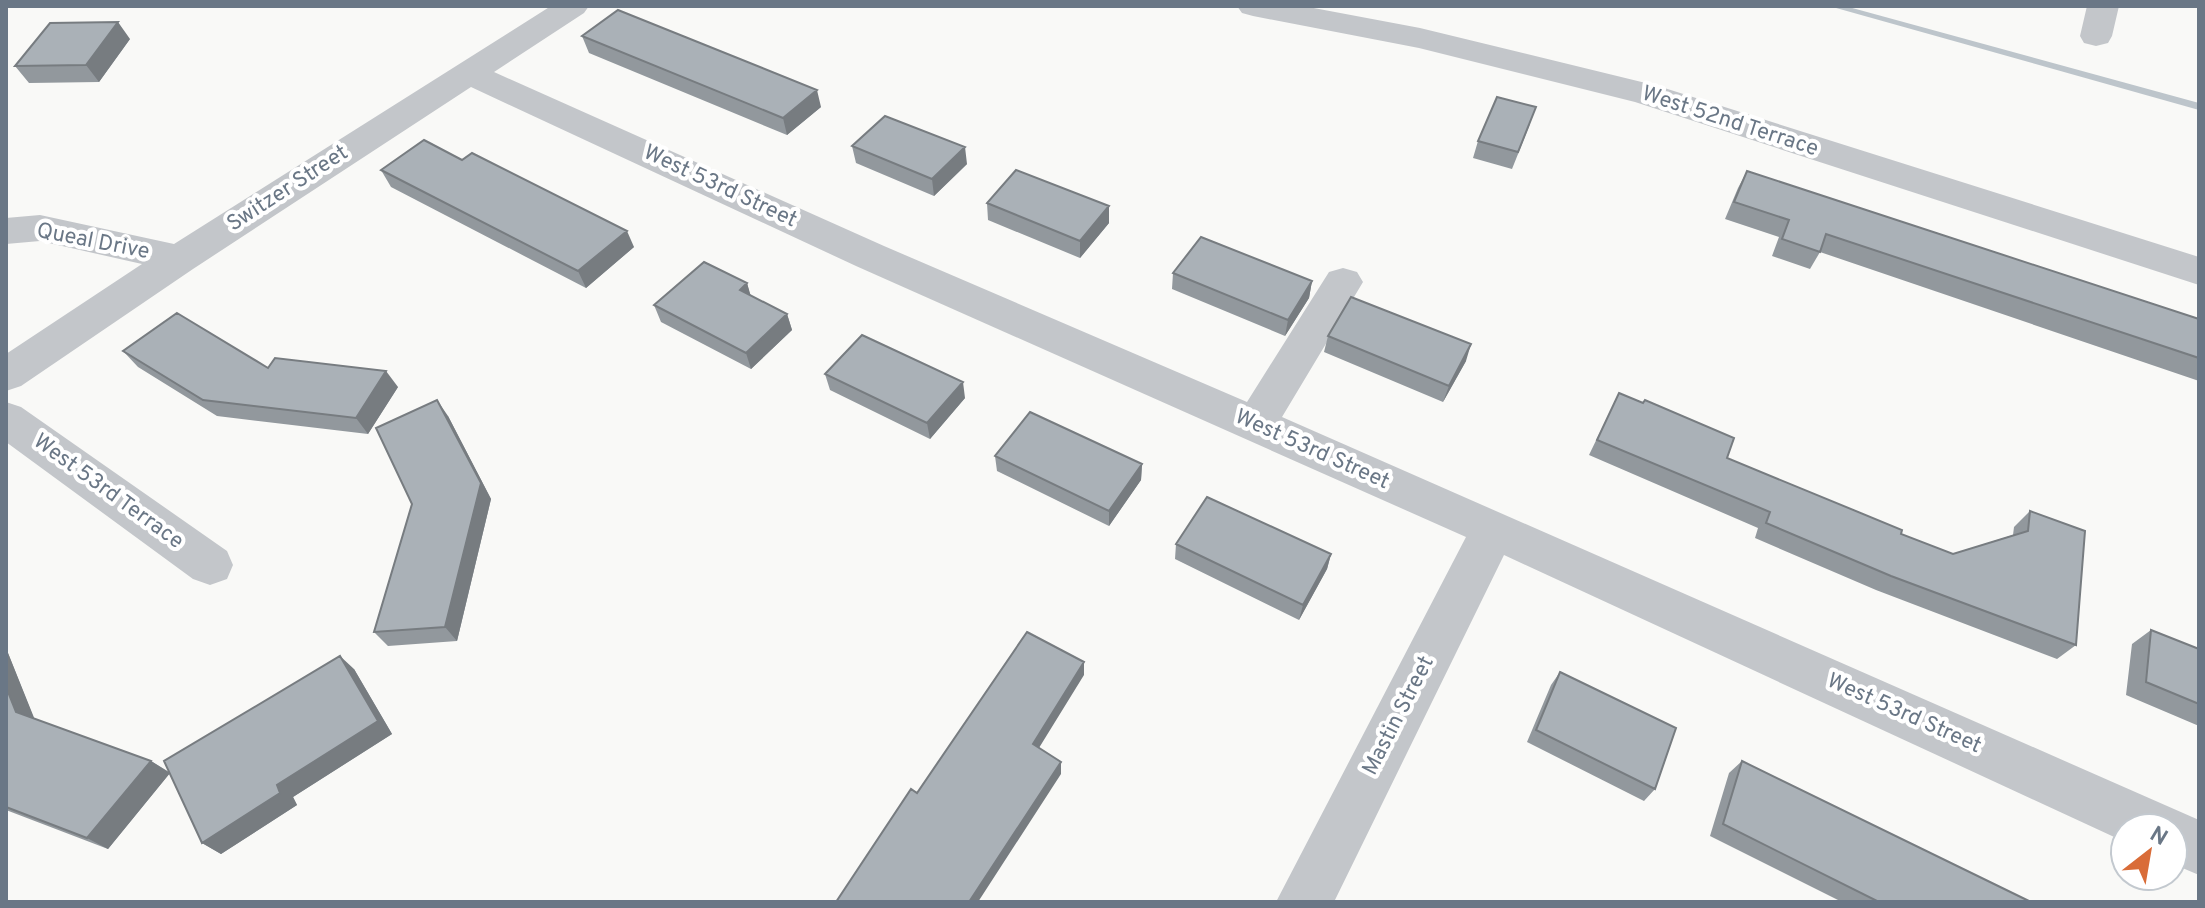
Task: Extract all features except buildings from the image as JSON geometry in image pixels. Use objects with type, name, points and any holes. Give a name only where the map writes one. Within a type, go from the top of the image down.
[{"type":"street","name":"Switzer Street","points":[[6,375],[179,259],[573,6]]},
{"type":"street","name":"West 52nd Terrace","points":[[1253,6],[1420,38],[1646,94],[2199,271]]},
{"type":"street","name":"West 53rd Street","points":[[469,73],[870,256],[1494,529],[2120,812]]},
{"type":"street","name":"Queal Drive","points":[[6,231],[40,228],[179,259]]},
{"type":"street","points":[[1255,425],[1343,282]]},
{"type":"street","name":"West 53rd Terrace","points":[[6,419],[210,565]]},
{"type":"street","name":"Mastin Street","points":[[1304,902],[1494,529]]},
{"type":"waterway","points":[[1834,6],[2199,107]]}]
